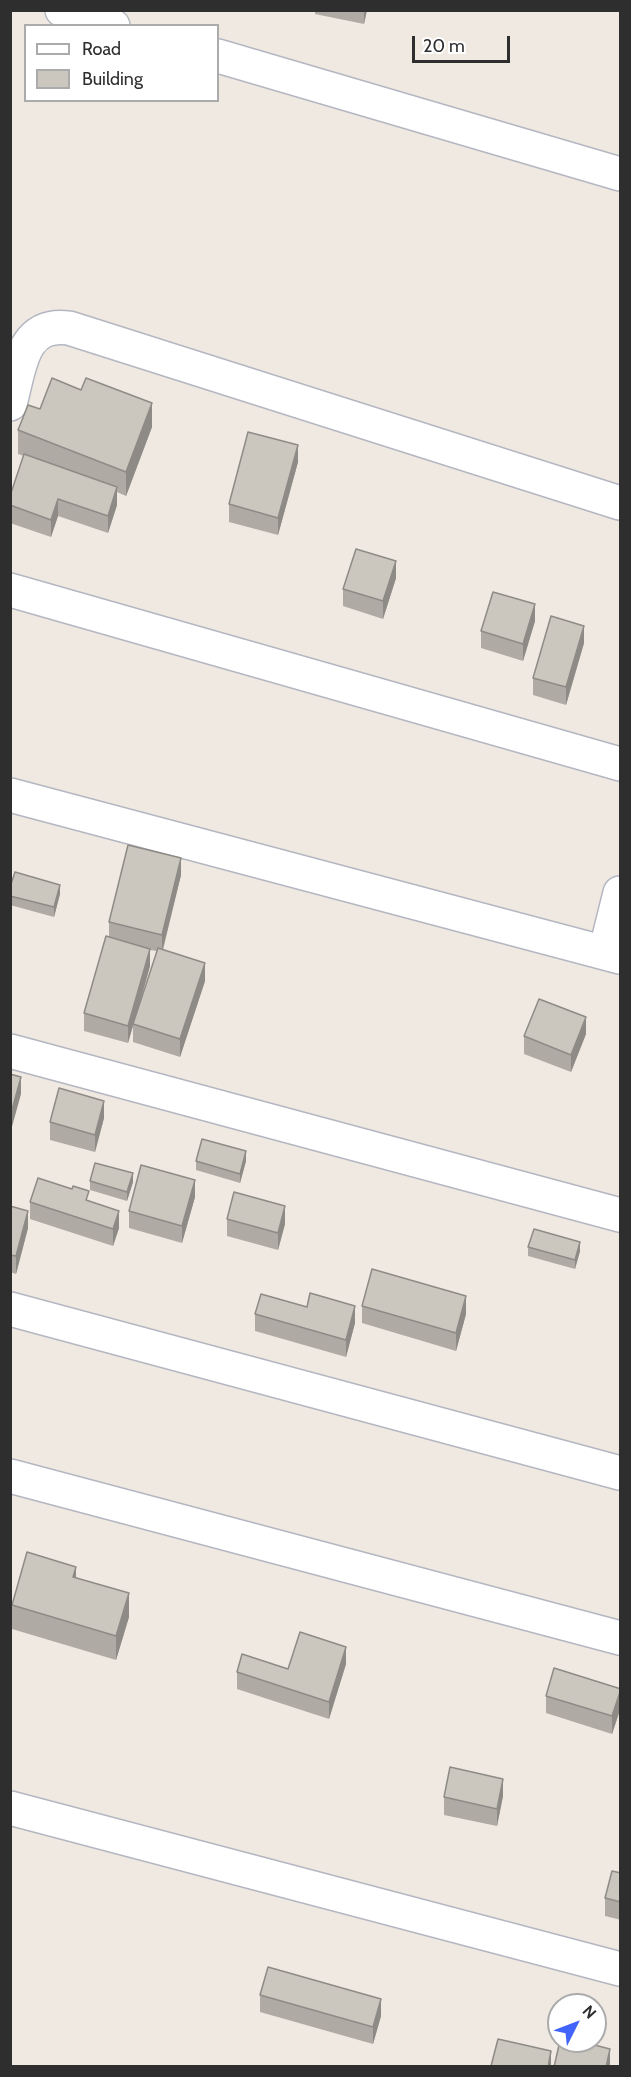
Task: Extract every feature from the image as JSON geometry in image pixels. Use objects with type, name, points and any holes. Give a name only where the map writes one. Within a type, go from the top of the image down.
[{"type":"street","points":[[62,10],[112,20]]},
{"type":"street","points":[[219,56],[621,174]]},
{"type":"street","points":[[10,404],[26,347],[34,335],[56,326],[69,328],[621,503]]},
{"type":"street","points":[[10,590],[621,764]]},
{"type":"street","points":[[10,795],[613,955],[621,893]]},
{"type":"street","points":[[10,1051],[621,1215]]},
{"type":"street","points":[[10,1309],[621,1473]]},
{"type":"street","points":[[10,1476],[621,1638]]},
{"type":"street","points":[[10,1808],[621,1969]]},
{"type":"building","points":[[52,378],[81,390],[86,378],[152,403],[126,472],[18,430],[28,405],[40,409]]},
{"type":"building","points":[[248,432],[298,445],[278,518],[229,504]]},
{"type":"building","points":[[24,454],[117,487],[108,516],[58,499],[51,520],[10,505],[10,496]]},
{"type":"building","points":[[356,549],[396,561],[383,601],[343,589]]},
{"type":"building","points":[[493,592],[535,604],[523,644],[481,631]]},
{"type":"building","points":[[551,616],[584,626],[566,687],[533,678]]},
{"type":"building","points":[[128,845],[181,858],[162,935],[109,922]]},
{"type":"building","points":[[15,872],[60,885],[54,907],[10,896],[10,887]]},
{"type":"building","points":[[106,936],[150,949],[128,1026],[84,1013]]},
{"type":"building","points":[[158,948],[205,963],[180,1039],[133,1024]]},
{"type":"building","points":[[539,999],[586,1017],[571,1055],[524,1036]]},
{"type":"building","points":[[10,1074],[21,1077],[10,1117]]},
{"type":"building","points":[[59,1088],[104,1101],[95,1135],[50,1122]]},
{"type":"building","points":[[202,1139],[246,1151],[240,1174],[196,1161]]},
{"type":"building","points":[[95,1163],[133,1173],[127,1192],[90,1181]]},
{"type":"building","points":[[141,1165],[195,1180],[182,1226],[129,1211]]},
{"type":"building","points":[[38,1178],[72,1189],[73,1186],[89,1191],[86,1200],[119,1211],[113,1229],[30,1202]]},
{"type":"building","points":[[234,1192],[285,1206],[278,1233],[227,1219]]},
{"type":"building","points":[[10,1206],[28,1211],[16,1256],[10,1255]]},
{"type":"building","points":[[534,1229],[580,1242],[575,1260],[528,1247]]},
{"type":"building","points":[[372,1269],[466,1296],[456,1333],[362,1306]]},
{"type":"building","points":[[310,1293],[355,1306],[346,1340],[255,1314],[261,1294],[307,1307]]},
{"type":"building","points":[[27,1552],[76,1567],[73,1577],[129,1593],[116,1636],[12,1605]]},
{"type":"building","points":[[300,1632],[346,1647],[329,1702],[237,1672],[242,1654],[288,1669]]},
{"type":"building","points":[[554,1668],[621,1689],[612,1716],[546,1696]]},
{"type":"building","points":[[450,1767],[503,1779],[497,1809],[444,1797]]},
{"type":"building","points":[[612,1871],[621,1873],[621,1902],[605,1898]]},
{"type":"building","points":[[268,1967],[381,1999],[373,2027],[260,1995]]},
{"type":"building","points":[[498,2039],[547,2050],[547,2053],[551,2053],[548,2067],[491,2066]]},
{"type":"building","points":[[607,2048],[610,2049],[606,2067],[554,2067],[557,2053],[607,2053]]}]
